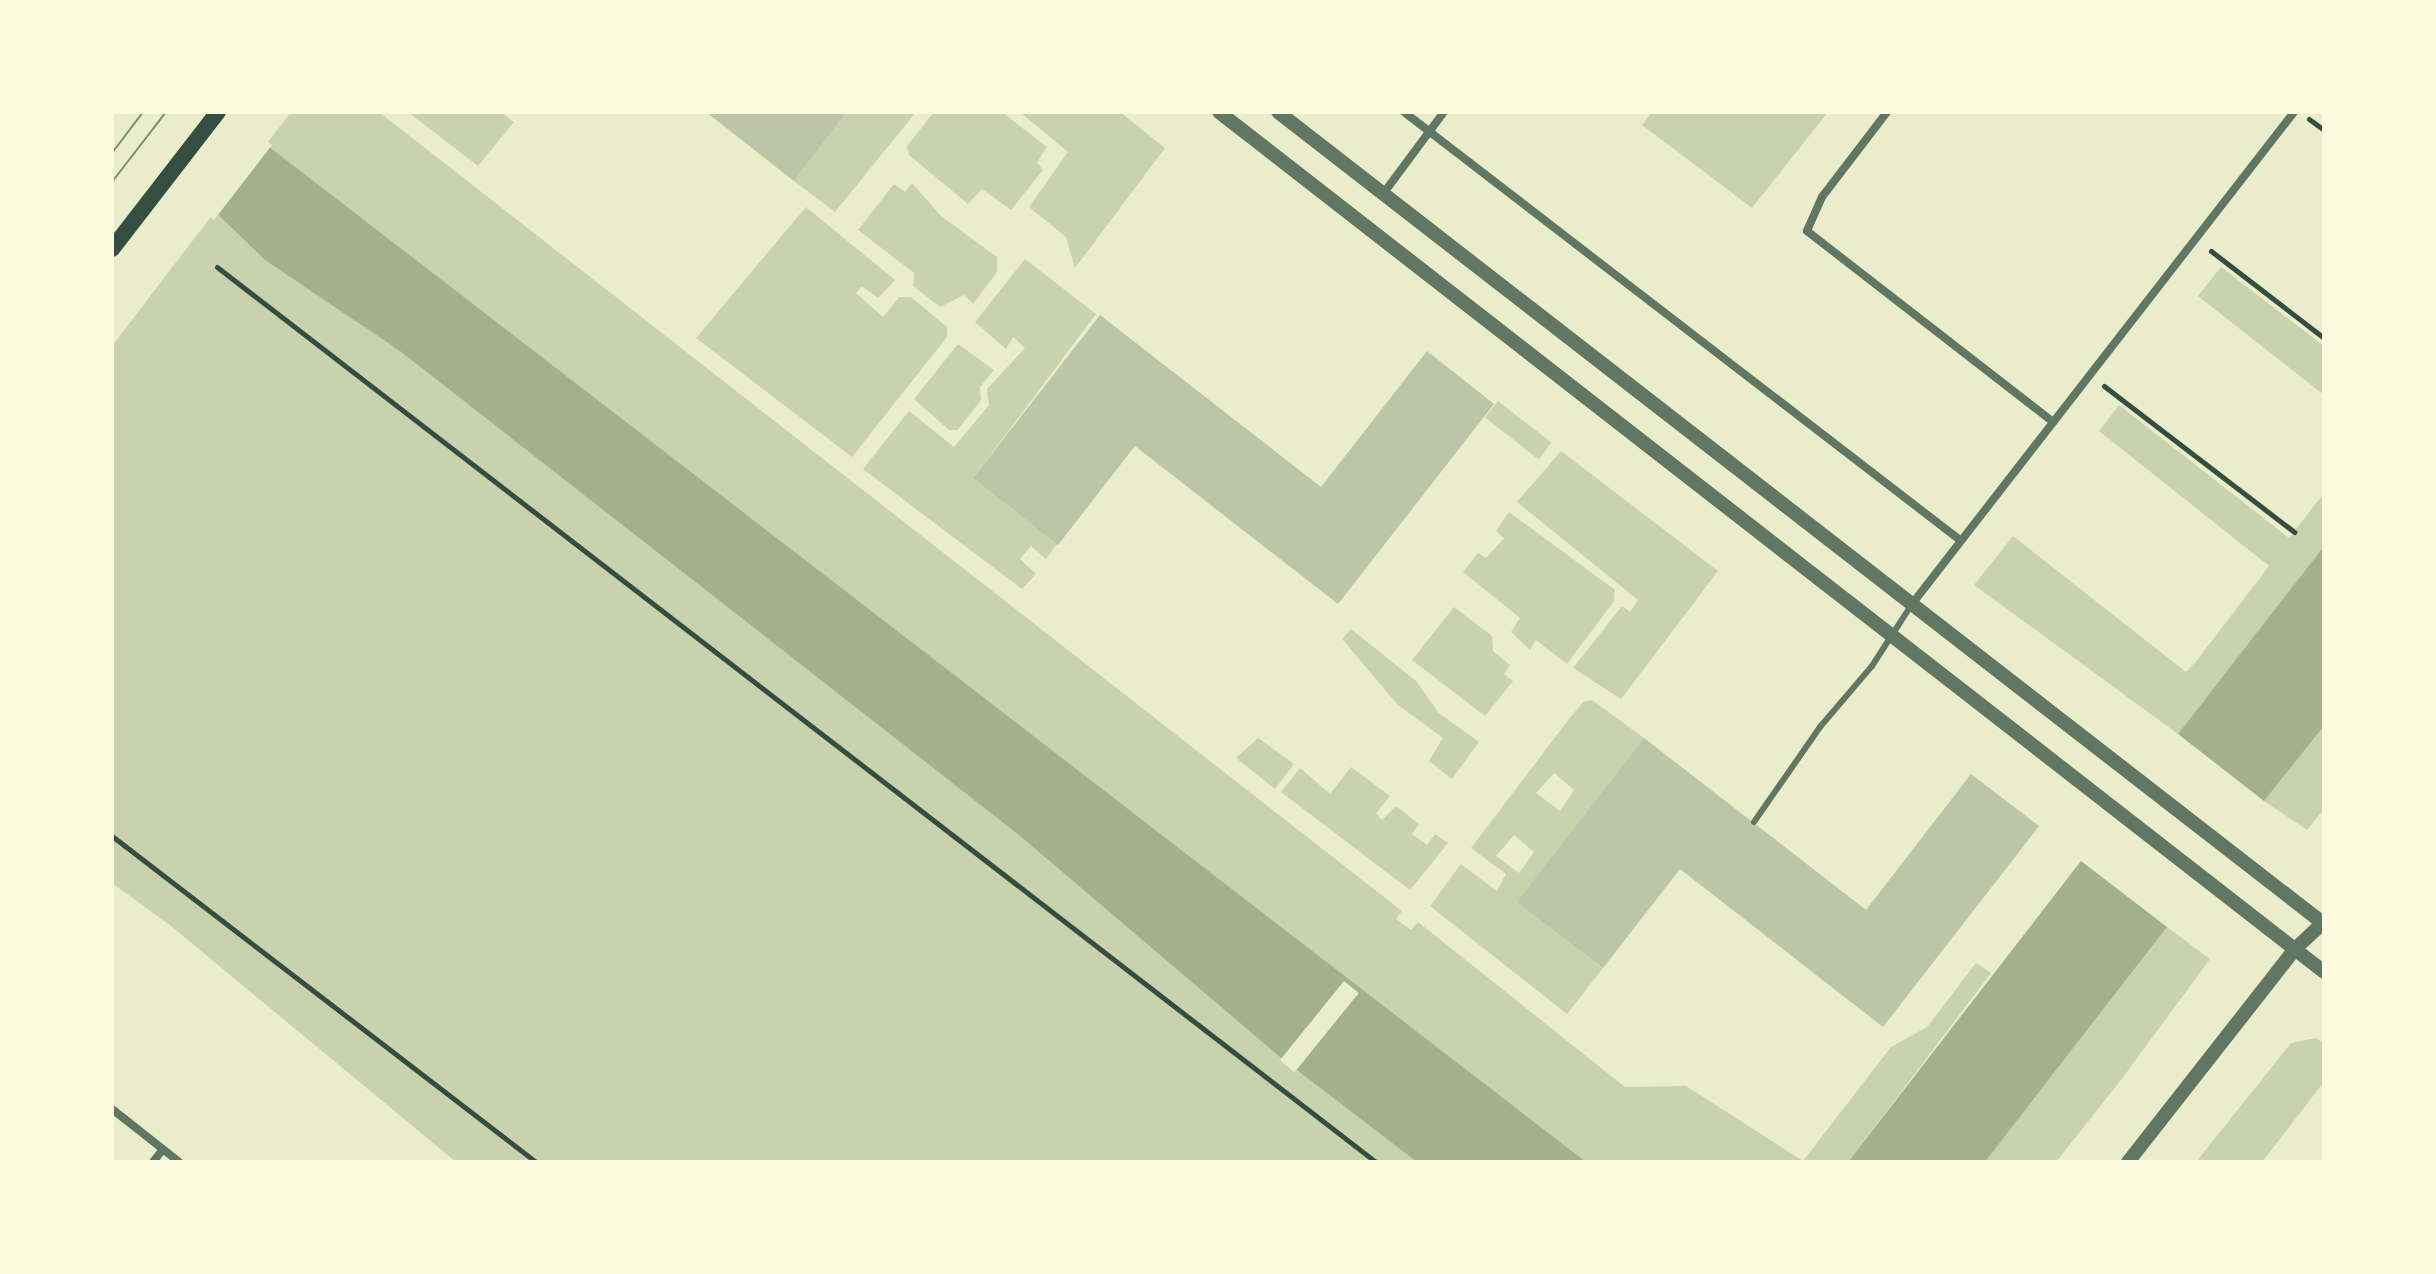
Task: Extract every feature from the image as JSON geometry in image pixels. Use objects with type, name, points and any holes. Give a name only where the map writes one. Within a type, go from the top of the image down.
[{"type":"main road","points":[[112,249],[218,112]]},
{"type":"street","points":[[1219,112],[2324,972]]},
{"type":"street","points":[[1278,112],[2324,923],[2295,949],[2128,1162]]},
{"type":"street","points":[[1404,112],[1960,540]]},
{"type":"street","points":[[1383,194],[1444,112]]},
{"type":"street","points":[[1887,112],[1822,197],[1807,231],[2053,422]]},
{"type":"street","points":[[1912,604],[2294,112]]},
{"type":"street","points":[[112,1109],[179,1162]]},
{"type":"street","points":[[153,1162],[163,1149]]},
{"type":"lane","points":[[1754,822],[1787,771],[1872,666],[1890,633],[1912,604]]},
{"type":"path","points":[[2196,239],[2324,338]]},
{"type":"path","points":[[217,267],[1376,1162]]},
{"type":"path","points":[[2090,375],[2294,532]]},
{"type":"path","points":[[112,836],[536,1162]]},
{"type":"shaded area","points":[[112,112],[224,112],[1586,1162],[1417,1162],[1280,1057],[1019,835],[400,351],[265,260]]},
{"type":"shaded area","points":[[291,112],[379,112],[1402,911],[1396,919],[1411,930],[1418,922],[1625,1087],[1686,1086],[1803,1161],[1891,1047],[1927,1027],[1976,963],[1991,973],[1848,1162],[456,1162],[171,926],[112,883],[112,346]]},
{"type":"shaded area","points":[[408,112],[501,112],[514,122],[478,166]]},
{"type":"shaded area","points":[[847,112],[916,112],[835,212],[794,181]]},
{"type":"shaded area","points":[[934,112],[1002,112],[1047,147],[1037,162],[1043,170],[1011,210],[982,189],[968,204],[909,155],[907,146]]},
{"type":"shaded area","points":[[1020,112],[1120,112],[1165,148],[1075,268],[1066,237],[1029,207],[1068,152]]},
{"type":"shaded area","points":[[1652,112],[1828,112],[1752,208],[1642,125]]},
{"type":"shaded area","points":[[912,183],[941,216],[997,257],[997,272],[973,304],[964,295],[940,307],[913,286],[914,273],[858,230],[894,184],[905,192]]},
{"type":"shaded area","points":[[806,207],[895,280],[878,298],[862,286],[856,293],[883,317],[899,297],[911,297],[947,327],[947,337],[852,457],[696,338]]},
{"type":"shaded area","points":[[1025,259],[1096,314],[973,478],[1057,544],[1046,559],[1031,546],[1020,559],[1036,574],[1022,589],[863,469],[909,411],[954,447],[989,405],[987,389],[1025,348],[1013,337],[1006,349],[975,322]]},
{"type":"shaded area","points":[[2221,267],[2324,346],[2324,395],[2198,296]]},
{"type":"shaded area","points":[[958,344],[994,370],[980,387],[981,400],[958,430],[949,430],[914,399]]},
{"type":"shaded area","points":[[1498,401],[1552,443],[1539,459],[1485,418]]},
{"type":"shaded area","points":[[2119,405],[2289,538],[2324,493],[2324,546],[2178,734],[1974,585],[2013,536],[2186,672],[2198,659],[2269,566],[2099,431]]},
{"type":"shaded area","points":[[1561,451],[1718,571],[1621,699],[1573,668],[1622,606],[1630,612],[1638,600],[1517,502]]},
{"type":"shaded area","points":[[1509,512],[1615,590],[1614,601],[1567,664],[1536,640],[1530,650],[1511,632],[1520,618],[1463,572],[1478,553],[1486,558],[1504,538],[1496,531]]},
{"type":"shaded area","points":[[2324,546],[2324,726],[2264,801],[2178,734]]},
{"type":"shaded area","points":[[1454,607],[1492,636],[1493,651],[1510,665],[1504,674],[1513,681],[1485,716],[1412,660]]},
{"type":"shaded area","points":[[1351,629],[1416,681],[1439,713],[1479,742],[1452,779],[1429,761],[1443,738],[1398,705],[1342,639]]},
{"type":"shaded area","points":[[1592,700],[1644,738],[1518,902],[1603,968],[1567,1014],[1430,906],[1461,864],[1497,891],[1506,874],[1471,848],[1583,702]],"holes":[[[1554,773],[1574,790],[1560,811],[1536,793]],[[1514,835],[1534,852],[1519,873],[1496,856]]]},
{"type":"shaded area","points":[[2324,726],[2324,809],[2307,830],[2264,801]]},
{"type":"shaded area","points":[[1258,738],[1294,764],[1275,789],[1236,758]]},
{"type":"shaded area","points":[[1351,767],[1390,796],[1376,813],[1382,820],[1396,806],[1419,824],[1412,834],[1427,845],[1435,834],[1448,843],[1410,890],[1281,792],[1300,768],[1330,794]]},
{"type":"shaded area","points":[[2081,861],[2167,927],[1985,1162],[1848,1162]]},
{"type":"shaded area","points":[[2167,927],[2210,959],[2121,1080],[2056,1162],[1985,1162]]},
{"type":"shaded area","points":[[2316,1038],[2324,1044],[2324,1082],[2262,1162],[2196,1162],[2291,1043]]},
{"type":"pier","points":[[112,112],[230,112],[272,145],[214,220],[112,140]]},
{"type":"pier","points":[[1344,981],[1359,993],[1295,1072],[1280,1060]]},
{"type":"building","points":[[706,112],[847,112],[794,181]]},
{"type":"building","points":[[1100,315],[1321,487],[1427,351],[1494,404],[1338,604],[1135,446],[1058,545],[973,478]]},
{"type":"building","points":[[1644,738],[1866,910],[1971,774],[2039,826],[1883,1027],[1680,869],[1603,968],[1517,902]]},
{"type":"tram line","points":[[112,153],[143,112]]},
{"type":"tram line","points":[[112,182],[166,112]]}]
